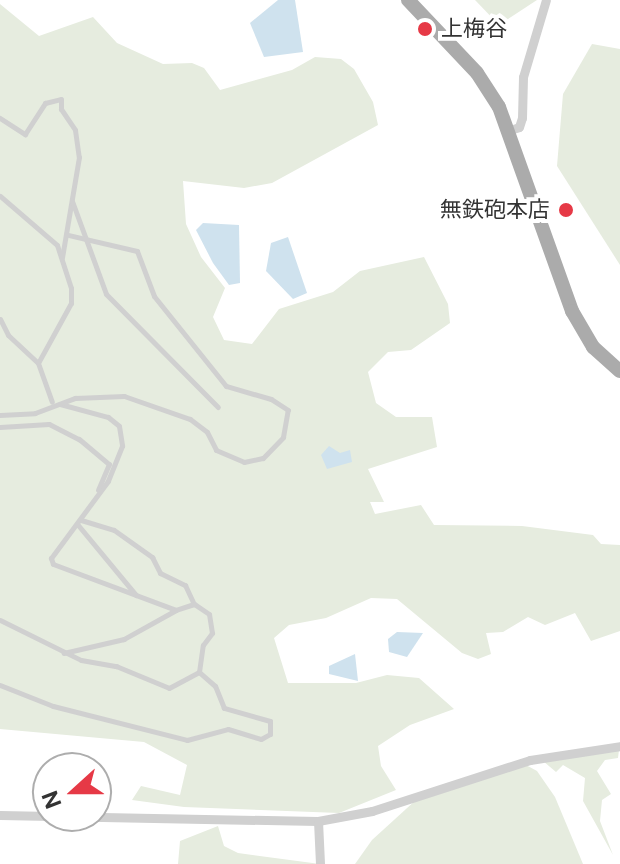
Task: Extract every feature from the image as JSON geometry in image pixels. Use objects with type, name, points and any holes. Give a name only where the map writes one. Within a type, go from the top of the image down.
[{"type":"main road","points":[[408,0],[487,87],[510,130],[572,311],[593,347],[620,371]]},
{"type":"street","points":[[510,130],[519,127],[522,118],[523,77],[546,0]]},
{"type":"street","points":[[0,815],[318,821],[372,811],[530,760],[620,746]]},
{"type":"street","points":[[318,821],[320,864]]},
{"type":"lane","points":[[0,118],[25,134],[45,103],[61,99],[61,109],[75,130],[79,157],[62,258]]},
{"type":"lane","points":[[0,196],[46,231],[62,258],[71,303],[38,363]]},
{"type":"lane","points":[[72,201],[88,239],[100,281],[122,315],[218,407]]},
{"type":"lane","points":[[0,415],[35,413],[52,402],[124,396],[190,419],[207,432],[216,450],[244,462],[273,449],[289,418],[282,404],[226,386],[154,296],[137,251],[68,235]]},
{"type":"lane","points":[[0,319],[8,335],[38,363],[52,402]]},
{"type":"lane","points":[[52,402],[85,407],[119,426],[122,446],[93,502],[51,558],[53,564],[176,610]]},
{"type":"lane","points":[[0,427],[49,424],[106,458],[109,464],[93,502]]},
{"type":"lane","points":[[79,523],[136,595]]},
{"type":"lane","points":[[0,620],[64,653],[169,688],[199,672],[213,622],[194,604],[185,585],[160,573],[152,557],[114,530],[79,523]]},
{"type":"lane","points":[[64,653],[124,639],[176,610],[194,604]]},
{"type":"lane","points":[[0,685],[44,704],[187,740],[228,729],[261,739],[270,734],[270,721],[224,708],[215,686],[199,672]]},
{"type":"shaded area","points":[[475,0],[537,0],[499,25]]},
{"type":"shaded area","points":[[0,4],[39,36],[93,17],[117,43],[163,64],[192,63],[204,68],[220,90],[292,70],[315,57],[341,59],[354,69],[373,102],[378,125],[272,183],[244,188],[183,181],[186,224],[201,257],[225,288],[213,317],[224,340],[252,344],[279,309],[333,292],[360,271],[424,257],[448,304],[450,323],[411,350],[388,352],[368,372],[376,403],[396,417],[432,417],[437,447],[368,469],[384,502],[370,502],[375,514],[421,505],[434,525],[522,526],[593,535],[601,544],[620,545],[620,631],[591,641],[575,613],[545,625],[528,617],[503,632],[486,633],[491,654],[478,659],[462,653],[397,599],[371,598],[326,618],[289,625],[274,638],[288,683],[356,683],[387,675],[419,678],[454,709],[410,725],[378,746],[381,766],[396,790],[339,813],[184,807],[132,800],[141,786],[180,795],[187,765],[144,742],[0,729]]},
{"type":"shaded area","points":[[592,44],[620,49],[620,265],[557,166],[563,94]]},
{"type":"shaded area","points":[[619,750],[618,758],[605,760],[597,771],[611,794],[602,800],[600,821],[613,855],[583,801],[585,778],[563,765],[556,772],[543,761]]},
{"type":"shaded area","points":[[526,765],[537,771],[555,797],[583,864],[355,864],[372,840],[417,799]]},
{"type":"shaded area","points":[[218,826],[224,846],[238,853],[320,864],[178,864],[180,841]]},
{"type":"water","points":[[278,0],[295,0],[303,52],[264,57],[250,23]]},
{"type":"water","points":[[203,223],[239,225],[240,283],[229,285],[213,263],[196,230]]},
{"type":"water","points":[[288,237],[307,293],[293,299],[266,271],[271,243]]},
{"type":"water","points":[[329,446],[340,453],[350,450],[352,462],[327,469],[321,455]]},
{"type":"water","points":[[397,632],[423,633],[407,657],[389,652],[388,639]]},
{"type":"water","points":[[355,654],[358,681],[329,674],[329,666]]},
{"type":"place","name":"上梅谷","points":[[425,29]]},
{"type":"place","name":"無鉄砲本店","points":[[566,210]]}]
